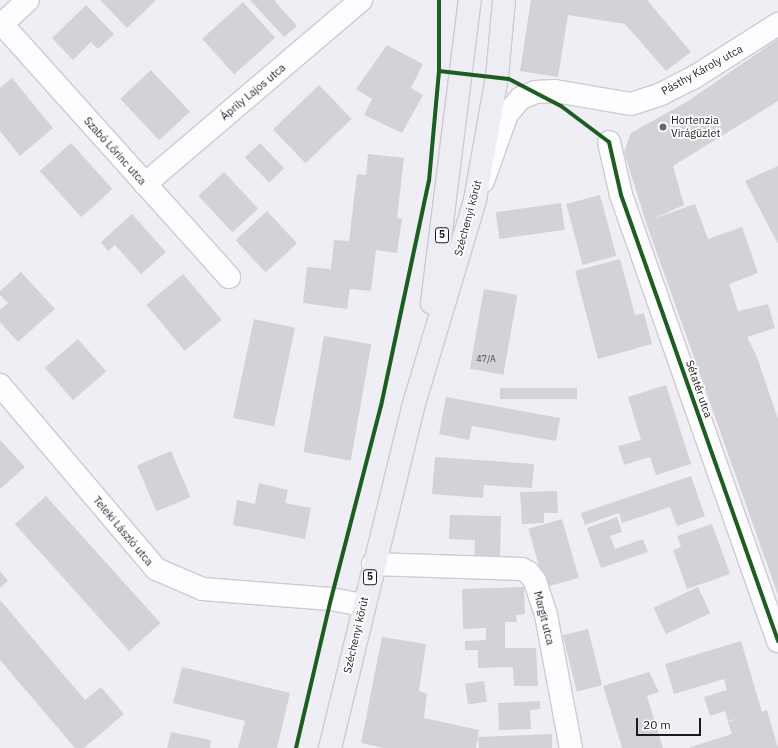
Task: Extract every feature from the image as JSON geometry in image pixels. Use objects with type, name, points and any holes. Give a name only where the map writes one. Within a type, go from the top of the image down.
[{"type":"main road","name":"5","points":[[455,0],[463,62]]},
{"type":"main road","name":"Széchenyi körút","points":[[413,407],[434,297],[470,0]]},
{"type":"main road","name":"Széchenyi körút","points":[[330,748],[373,564],[413,407],[475,200],[497,77],[504,0]]},
{"type":"street","points":[[1,25],[28,0]]},
{"type":"street","name":"Áprily Lajos utca","points":[[145,184],[361,0]]},
{"type":"street","name":"Pásthy Károly utca","points":[[475,200],[493,157],[507,114],[521,98],[536,92],[555,91],[631,104],[660,94],[693,78],[778,24]]},
{"type":"street","name":"Szabó Lőrinc utca","points":[[1,25],[229,277]]},
{"type":"street","name":"Sétatér utca","points":[[609,142],[621,195],[778,641]]},
{"type":"street","name":"Teleki László utca","points":[[0,385],[156,569],[203,589],[331,599],[364,605]]},
{"type":"street","name":"Margit utca","points":[[373,564],[522,569],[529,573],[535,581],[546,615],[571,748]]},
{"type":"building","points":[[100,0],[156,0],[127,28]]},
{"type":"building","points":[[250,0],[274,0],[297,26],[284,37]]},
{"type":"building","points":[[531,0],[647,0],[691,52],[666,71],[625,24],[568,15],[558,77],[520,71]]},
{"type":"building","points":[[243,2],[275,38],[234,74],[202,39]]},
{"type":"building","points":[[86,5],[114,34],[98,49],[91,42],[73,60],[52,38]]},
{"type":"building","points":[[778,39],[778,101],[673,166],[684,205],[650,220],[695,204],[708,239],[742,227],[758,273],[729,284],[738,311],[768,304],[775,328],[747,337],[757,357],[778,419],[778,595],[646,222],[624,152],[631,133],[688,101]]},
{"type":"building","points":[[387,45],[423,64],[411,88],[423,95],[402,133],[364,115],[372,99],[356,89]]},
{"type":"building","points":[[151,70],[190,112],[159,140],[120,99]]},
{"type":"building","points":[[12,78],[53,128],[20,156],[0,131],[0,88]]},
{"type":"building","points":[[319,85],[352,119],[306,163],[273,129]]},
{"type":"building","points":[[71,143],[112,189],[81,217],[40,171]]},
{"type":"building","points":[[260,143],[284,168],[269,183],[245,158]]},
{"type":"building","points":[[368,154],[404,158],[397,218],[402,219],[397,253],[376,250],[371,291],[350,289],[347,309],[303,303],[307,267],[331,269],[334,240],[349,241],[357,174],[366,175]]},
{"type":"building","points":[[778,166],[778,244],[745,181]]},
{"type":"building","points":[[224,172],[258,209],[233,232],[198,196]]},
{"type":"building","points":[[600,195],[616,256],[582,265],[566,204]]},
{"type":"building","points":[[561,203],[565,230],[499,239],[496,212]]},
{"type":"building","points":[[267,211],[297,243],[266,273],[236,240]]},
{"type":"building","points":[[132,214],[166,252],[141,274],[115,245],[108,251],[101,242]]},
{"type":"building","points":[[620,259],[635,315],[644,313],[652,344],[598,359],[575,271]]},
{"type":"building","points":[[21,272],[55,309],[18,342],[0,322],[0,310],[8,303],[0,295],[0,291]]},
{"type":"building","points":[[183,274],[222,320],[185,351],[146,305]]},
{"type":"building","points":[[484,289],[517,295],[503,375],[470,369]]},
{"type":"building","points":[[254,319],[295,328],[274,427],[233,418]]},
{"type":"building","points":[[324,336],[371,344],[351,461],[304,452]]},
{"type":"building","points":[[78,339],[106,371],[73,400],[45,368]]},
{"type":"building","points":[[666,385],[691,464],[656,475],[650,457],[624,465],[618,446],[641,440],[628,397]]},
{"type":"building","points":[[500,388],[577,388],[577,399],[500,399]]},
{"type":"building","points":[[446,397],[560,418],[556,441],[472,426],[469,440],[439,434]]},
{"type":"building","points":[[0,440],[25,467],[0,489]]},
{"type":"building","points":[[171,451],[191,497],[156,511],[137,465]]},
{"type":"building","points":[[435,457],[534,464],[532,488],[484,485],[483,498],[432,494]]},
{"type":"building","points":[[691,476],[705,516],[677,526],[670,507],[622,523],[619,513],[585,525],[581,513]]},
{"type":"building","points":[[259,483],[288,490],[285,503],[311,508],[305,539],[233,525],[237,500],[255,504]]},
{"type":"building","points":[[557,491],[558,513],[544,513],[544,523],[522,524],[520,492]]},
{"type":"building","points":[[46,496],[160,623],[129,651],[15,524]]},
{"type":"building","points":[[450,515],[501,516],[500,561],[474,561],[475,540],[449,539]]},
{"type":"building","points":[[617,517],[622,532],[610,536],[615,549],[643,539],[648,552],[601,568],[587,528]]},
{"type":"building","points":[[562,519],[579,578],[545,587],[528,529]]},
{"type":"building","points":[[712,524],[730,574],[687,589],[673,550],[681,547],[677,536]]},
{"type":"building","points":[[0,571],[8,581],[0,588]]},
{"type":"building","points":[[524,587],[525,614],[516,615],[517,622],[505,622],[505,648],[536,648],[538,686],[514,686],[513,667],[478,668],[478,650],[465,650],[465,641],[486,640],[486,628],[463,629],[462,589]]},
{"type":"building","points":[[698,587],[710,613],[666,634],[654,608]]},
{"type":"building","points":[[0,600],[85,700],[101,687],[124,714],[84,748],[75,748],[0,660]]},
{"type":"building","points":[[588,629],[602,685],[577,692],[563,635]]},
{"type":"building","points":[[382,637],[426,644],[419,691],[427,694],[424,718],[479,730],[476,748],[383,748],[361,743]]},
{"type":"building","points":[[741,641],[762,712],[767,710],[778,748],[688,748],[732,734],[728,722],[741,718],[728,721],[725,711],[710,716],[704,697],[727,690],[724,679],[674,694],[665,664]]},
{"type":"building","points":[[182,667],[290,693],[277,748],[238,748],[245,721],[173,703]]},
{"type":"building","points":[[649,672],[659,692],[647,696],[663,748],[622,748],[603,686]]},
{"type":"building","points":[[484,681],[487,702],[468,704],[465,684]]},
{"type":"building","points":[[540,701],[540,709],[530,710],[531,729],[499,730],[498,703]]},
{"type":"building","points":[[171,732],[211,740],[210,748],[167,748]]},
{"type":"building","points":[[552,734],[552,748],[479,748],[478,737]]},
{"type":"cycle path","points":[[296,748],[331,599],[381,406],[429,181],[439,71],[439,0]]},
{"type":"cycle path","points":[[439,71],[509,79],[561,106],[609,142],[621,195],[778,641]]},
{"type":"place","name":"Hortenzia Virágüzlet","points":[[663,127]]}]
